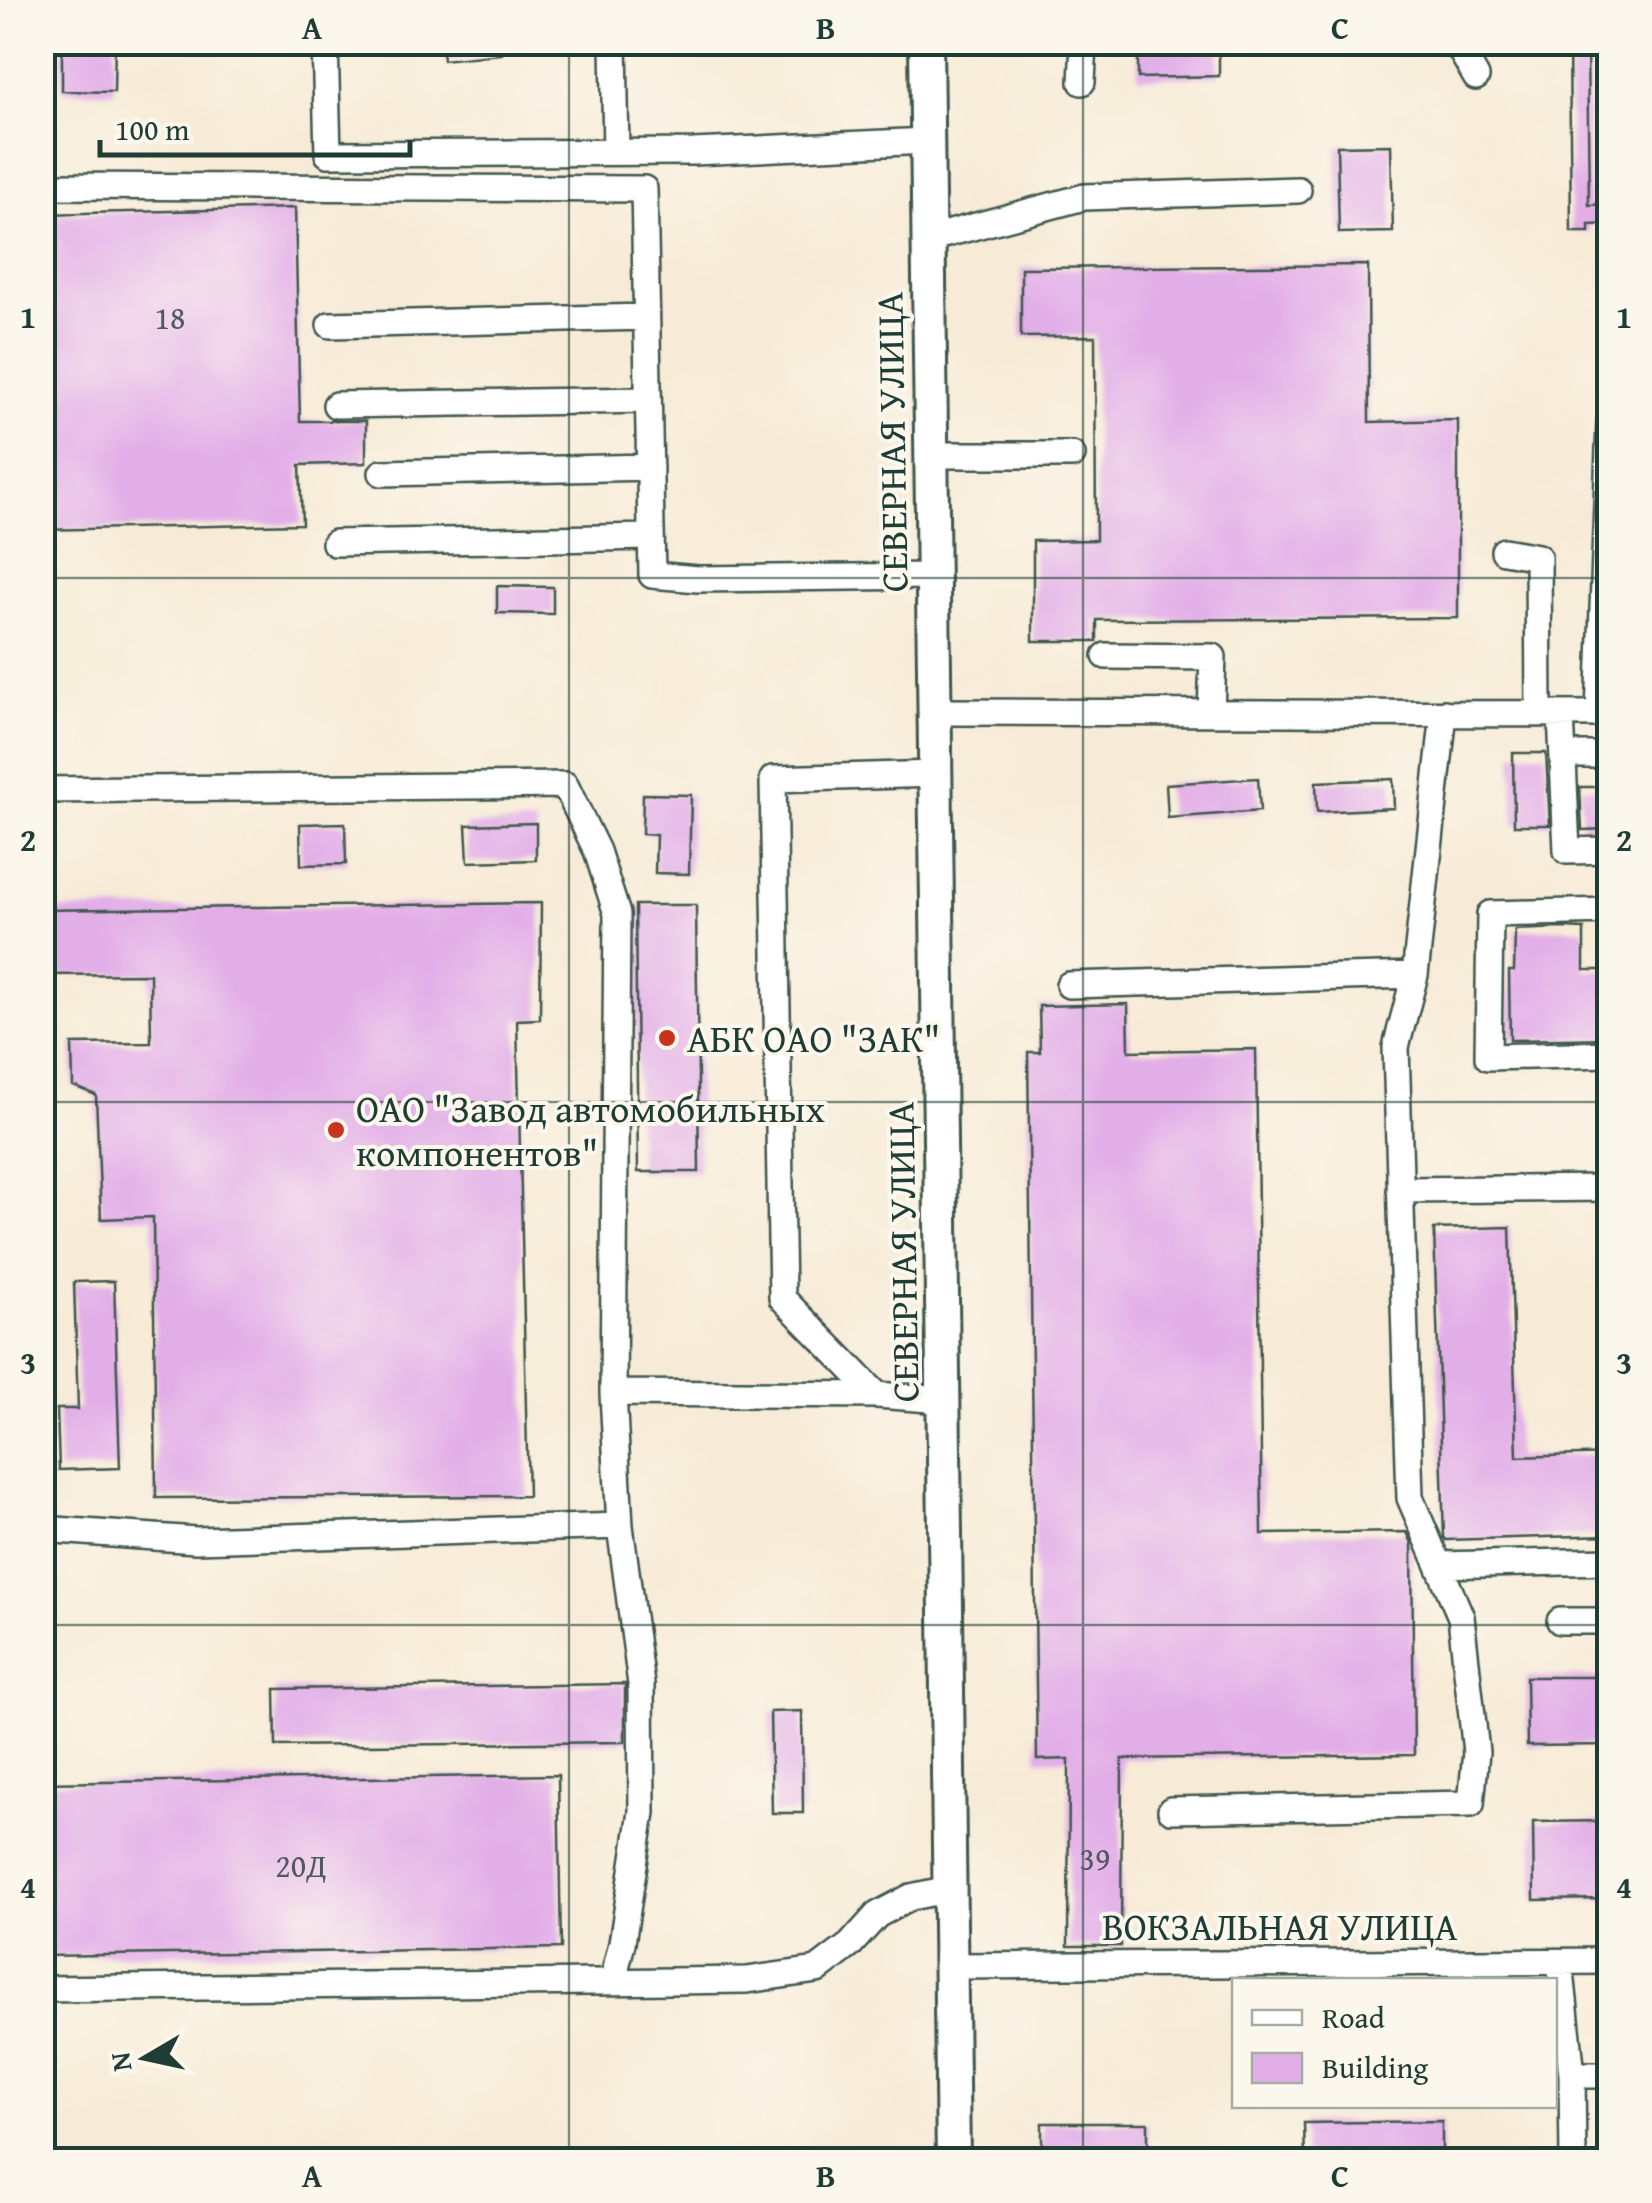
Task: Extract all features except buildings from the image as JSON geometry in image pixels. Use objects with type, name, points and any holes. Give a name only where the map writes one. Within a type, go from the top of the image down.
[{"type":"main road","name":"СЕВЕРНАЯ УЛИЦА","points":[[926,42],[953,2160]]},
{"type":"street","points":[[325,42],[328,154],[616,152],[927,141]]},
{"type":"street","points":[[614,42],[616,152]]},
{"type":"street","points":[[1082,82],[1084,42]]},
{"type":"street","points":[[1456,42],[1476,77]]},
{"type":"street","points":[[42,186],[644,189],[652,575],[698,579],[933,576]]},
{"type":"street","points":[[928,239],[1084,196],[1298,190]]},
{"type":"street","points":[[330,325],[646,317]]},
{"type":"street","points":[[336,405],[648,400]]},
{"type":"street","points":[[934,712],[1604,714],[1610,423]]},
{"type":"street","points":[[931,454],[1072,455]]},
{"type":"street","points":[[382,473],[650,467]]},
{"type":"street","points":[[335,543],[651,537]]},
{"type":"street","points":[[1504,551],[1538,557],[1550,714],[1562,756],[1567,851],[1610,850]]},
{"type":"street","points":[[1106,656],[1213,657],[1211,713]]},
{"type":"street","points":[[1170,1810],[1471,1804],[1476,1752],[1462,1616],[1410,1498],[1396,1047],[1416,975],[1444,713]]},
{"type":"street","points":[[1562,756],[1610,755]]},
{"type":"street","points":[[876,1395],[782,1298],[773,779],[935,774]]},
{"type":"street","points":[[42,790],[565,786],[597,852],[616,914],[613,1394],[620,1526],[640,1684],[642,1812],[613,1980]]},
{"type":"street","points":[[1610,910],[1490,914],[1488,1056],[1610,1054]]},
{"type":"street","points":[[1069,985],[1416,975]]},
{"type":"street","points":[[1400,1190],[1610,1188]]},
{"type":"street","points":[[613,1394],[876,1395],[944,1400]]},
{"type":"street","points":[[42,1529],[196,1540],[620,1526]]},
{"type":"street","points":[[1439,1566],[1610,1562]]},
{"type":"street","points":[[1560,1621],[1610,1621]]},
{"type":"street","points":[[42,1989],[747,1980],[817,1970],[850,1945],[877,1915],[912,1897],[949,1890]]},
{"type":"street","name":"ВОКЗАЛЬНАЯ УЛИЦА","points":[[951,1966],[1610,1961]]},
{"type":"street","points":[[1560,1962],[1572,2075],[1574,2160]]},
{"type":"street","points":[[1572,2075],[1610,2075]]},
{"type":"place","name":"АБК ОАО \"ЗАК\"","points":[[667,1038]]},
{"type":"place","name":"ОАО \"Завод автомобильных компонентов\"","points":[[336,1130]]}]
